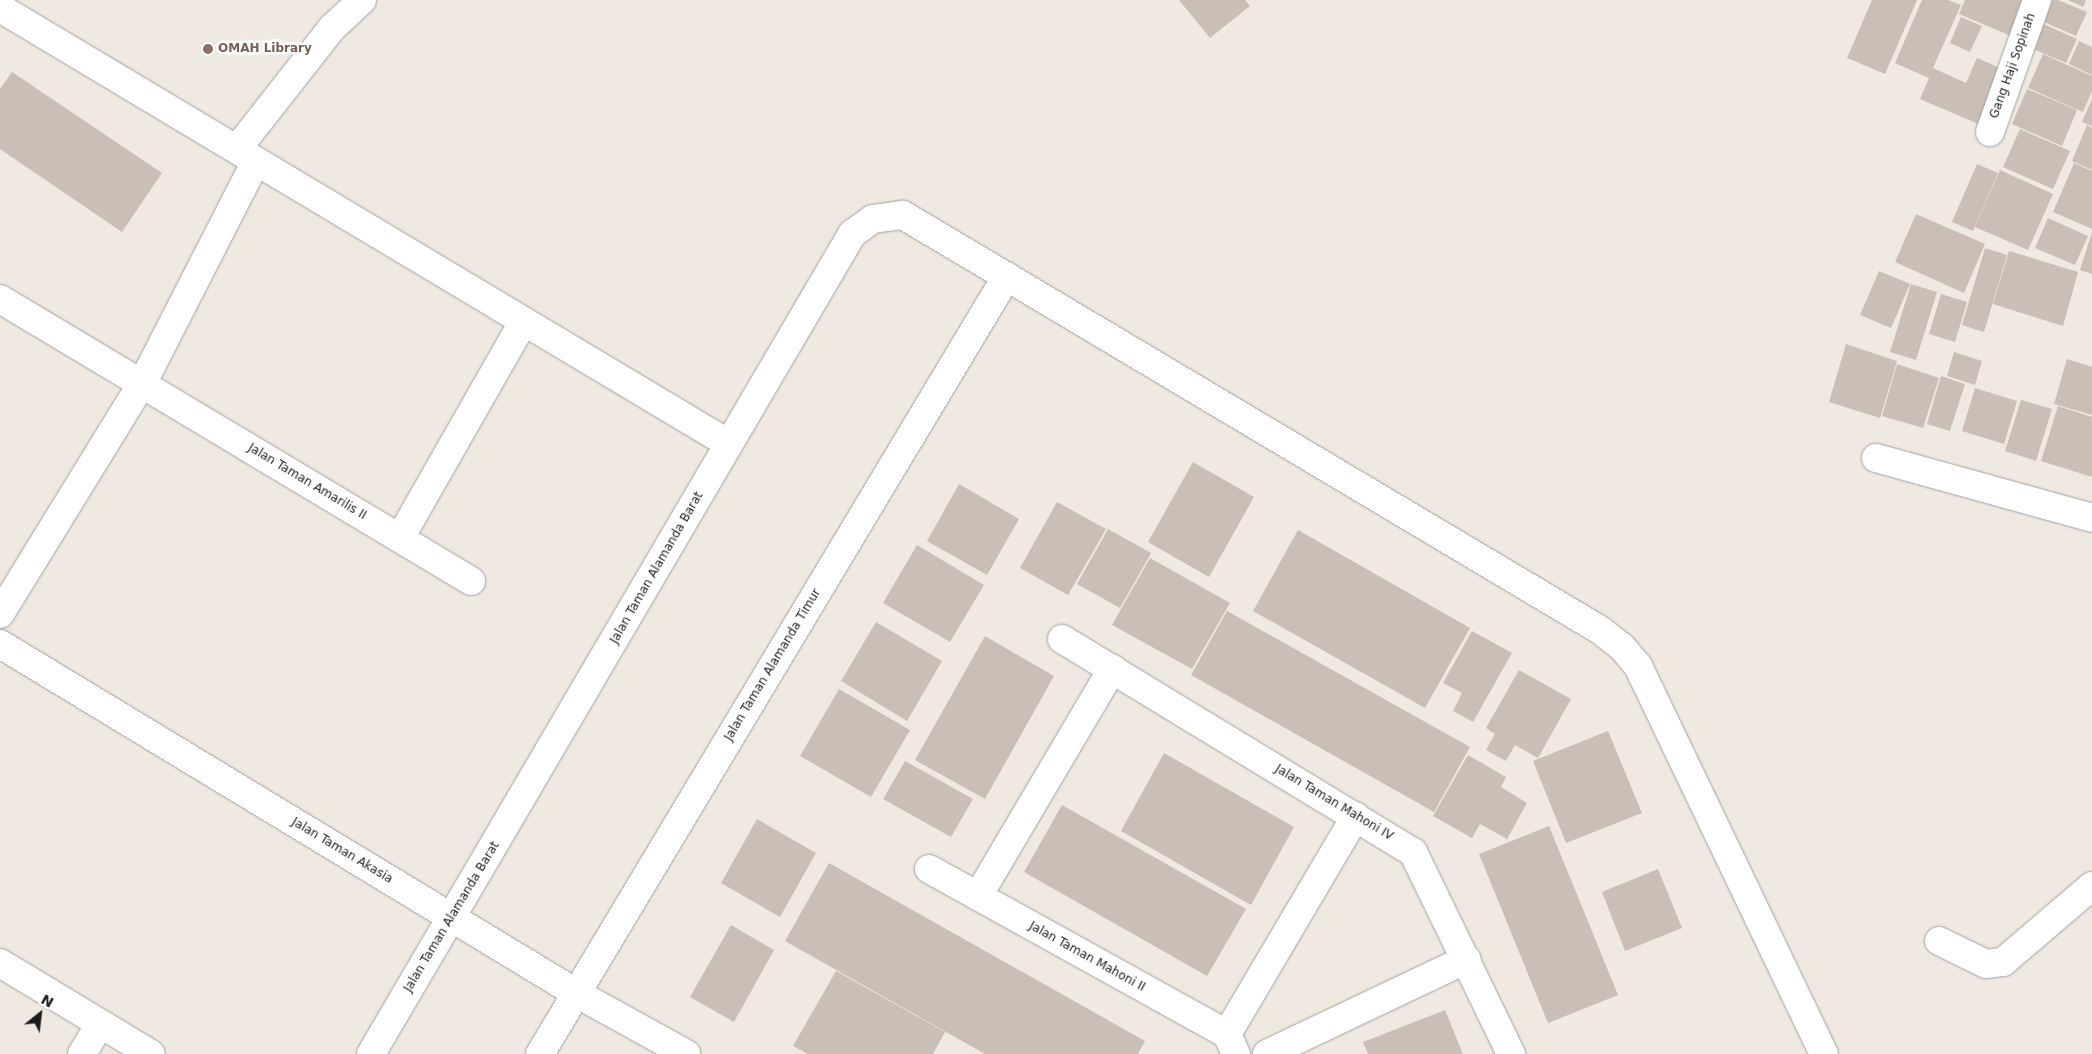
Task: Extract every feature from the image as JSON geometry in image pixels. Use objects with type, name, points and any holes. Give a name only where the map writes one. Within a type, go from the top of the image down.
[{"type":"street","points":[[0,614],[142,382],[246,155],[332,28],[362,0]]},
{"type":"street","name":"Gang Haji Sopinah","points":[[1990,132],[2037,0]]},
{"type":"street","points":[[0,8],[729,444]]},
{"type":"street","name":"Jalan Taman Alamanda Barat","points":[[371,1054],[852,234],[873,219],[903,214],[1600,630],[1622,648],[1638,666],[1824,1054]]},
{"type":"street","name":"Jalan Taman Alamanda Timur","points":[[540,1054],[1007,276]]},
{"type":"street","name":"Jalan Taman Amarilis II","points":[[0,299],[142,382],[471,581]]},
{"type":"street","points":[[400,538],[524,322]]},
{"type":"street","points":[[1876,458],[2092,518]]},
{"type":"street","name":"Jalan Taman Mahoni IV","points":[[1062,638],[1402,844],[1422,862],[1511,1054]]},
{"type":"street","name":"Jalan Taman Akasia","points":[[0,644],[576,993],[686,1054]]},
{"type":"street","points":[[978,896],[1112,669]]},
{"type":"street","points":[[1231,1044],[1356,816]]},
{"type":"street","name":"Jalan Taman Mahoni II","points":[[929,869],[1231,1044]]},
{"type":"street","points":[[1939,941],[1986,964],[2002,962],[2092,886]]},
{"type":"street","points":[[1267,1054],[1467,959]]},
{"type":"street","points":[[0,963],[151,1054]]},
{"type":"street","points":[[82,1054],[100,1024]]},
{"type":"building","points":[[1179,0],[1245,0],[1250,6],[1210,38]]},
{"type":"building","points":[[1872,0],[1917,0],[1885,74],[1847,58]]},
{"type":"building","points":[[1922,0],[1948,0],[1961,5],[1933,68],[1966,83],[1977,58],[2007,71],[1983,126],[1920,99],[1929,78],[1895,63]]},
{"type":"building","points":[[1965,0],[2032,0],[2016,38],[1959,14]]},
{"type":"building","points":[[2043,0],[2058,0],[2087,12],[2076,36],[2035,18]]},
{"type":"building","points":[[2068,0],[2086,0],[2083,7]]},
{"type":"building","points":[[1961,17],[1982,26],[1970,52],[1950,43]]},
{"type":"building","points":[[2037,21],[2077,39],[2066,63],[2026,46]]},
{"type":"building","points":[[2079,41],[2092,47],[2092,75],[2069,64]]},
{"type":"building","points":[[2043,54],[2092,76],[2092,91],[2083,112],[2028,88]]},
{"type":"building","points":[[12,72],[162,173],[122,232],[0,149],[0,89]]},
{"type":"building","points":[[2027,89],[2077,110],[2062,146],[2012,124]]},
{"type":"building","points":[[2092,99],[2092,126],[2082,122]]},
{"type":"building","points":[[2087,125],[2092,128],[2092,170],[2072,161]]},
{"type":"building","points":[[2020,129],[2070,151],[2053,189],[2003,167]]},
{"type":"building","points":[[2074,163],[2092,171],[2092,229],[2053,212]]},
{"type":"building","points":[[1977,164],[1998,173],[1973,231],[1952,222]]},
{"type":"building","points":[[2000,170],[2053,194],[2028,250],[1975,227]]},
{"type":"building","points":[[1916,214],[1985,244],[1964,293],[1895,262]]},
{"type":"building","points":[[2048,218],[2088,236],[2075,265],[2035,248]]},
{"type":"building","points":[[2092,232],[2092,274],[2080,270]]},
{"type":"building","points":[[1985,248],[2007,255],[1984,332],[1962,325]]},
{"type":"building","points":[[2009,251],[2078,272],[2063,326],[1993,304]]},
{"type":"building","points":[[1879,271],[1910,284],[1891,328],[1860,315]]},
{"type":"building","points":[[1911,284],[1937,292],[1916,360],[1890,352]]},
{"type":"building","points":[[1941,294],[1967,302],[1955,342],[1929,334]]},
{"type":"building","points":[[1846,344],[1897,361],[1880,418],[1829,402]]},
{"type":"building","points":[[1954,352],[1982,361],[1975,385],[1947,376]]},
{"type":"building","points":[[2067,359],[2092,367],[2092,415],[2054,404]]},
{"type":"building","points":[[1897,364],[1939,378],[1923,428],[1882,416]]},
{"type":"building","points":[[1941,376],[1965,384],[1950,431],[1927,424]]},
{"type":"building","points":[[1975,388],[2017,401],[2004,444],[1962,431]]},
{"type":"building","points":[[2021,400],[2052,409],[2036,461],[2005,451]]},
{"type":"building","points":[[2058,406],[2092,417],[2092,477],[2041,461]]},
{"type":"building","points":[[1193,462],[1254,497],[1209,577],[1148,542]]},
{"type":"building","points":[[959,484],[1019,519],[987,575],[927,541]]},
{"type":"building","points":[[1057,502],[1106,529],[1068,595],[1020,568]]},
{"type":"building","points":[[1108,529],[1151,553],[1120,608],[1077,584]]},
{"type":"building","points":[[1298,530],[1470,628],[1425,708],[1253,611]]},
{"type":"building","points":[[917,545],[984,585],[950,642],[883,603]]},
{"type":"building","points":[[1150,558],[1230,603],[1192,669],[1112,625]]},
{"type":"building","points":[[1227,611],[1470,747],[1434,812],[1191,675]]},
{"type":"building","points":[[876,622],[942,661],[907,721],[841,681]]},
{"type":"building","points":[[1472,631],[1512,653],[1473,722],[1453,711],[1462,693],[1443,683]]},
{"type":"building","points":[[985,636],[1054,676],[985,799],[915,760]]},
{"type":"building","points":[[1519,670],[1571,699],[1538,758],[1515,745],[1506,761],[1486,750],[1495,734],[1486,728]]},
{"type":"building","points":[[839,689],[910,730],[871,797],[800,756]]},
{"type":"building","points":[[1608,731],[1642,813],[1566,843],[1533,761]]},
{"type":"building","points":[[1164,753],[1294,827],[1251,905],[1121,831]]},
{"type":"building","points":[[1468,755],[1506,777],[1501,787],[1527,803],[1507,839],[1480,824],[1472,838],[1433,816]]},
{"type":"building","points":[[905,761],[973,799],[951,837],[883,799]]},
{"type":"building","points":[[1062,805],[1246,909],[1207,976],[1024,872]]},
{"type":"building","points":[[757,819],[816,853],[780,917],[721,883]]},
{"type":"building","points":[[1549,826],[1618,995],[1548,1023],[1479,854]]},
{"type":"building","points":[[829,863],[1145,1041],[1138,1054],[985,1054],[785,941]]},
{"type":"building","points":[[1658,869],[1682,928],[1625,951],[1602,892]]},
{"type":"building","points":[[731,925],[774,950],[734,1022],[690,997]]},
{"type":"building","points":[[836,971],[945,1032],[933,1054],[808,1054],[793,1046]]},
{"type":"building","points":[[1445,1010],[1463,1054],[1368,1054],[1363,1042]]},
{"type":"place","name":"OMAH Library","points":[[208,49]]}]
